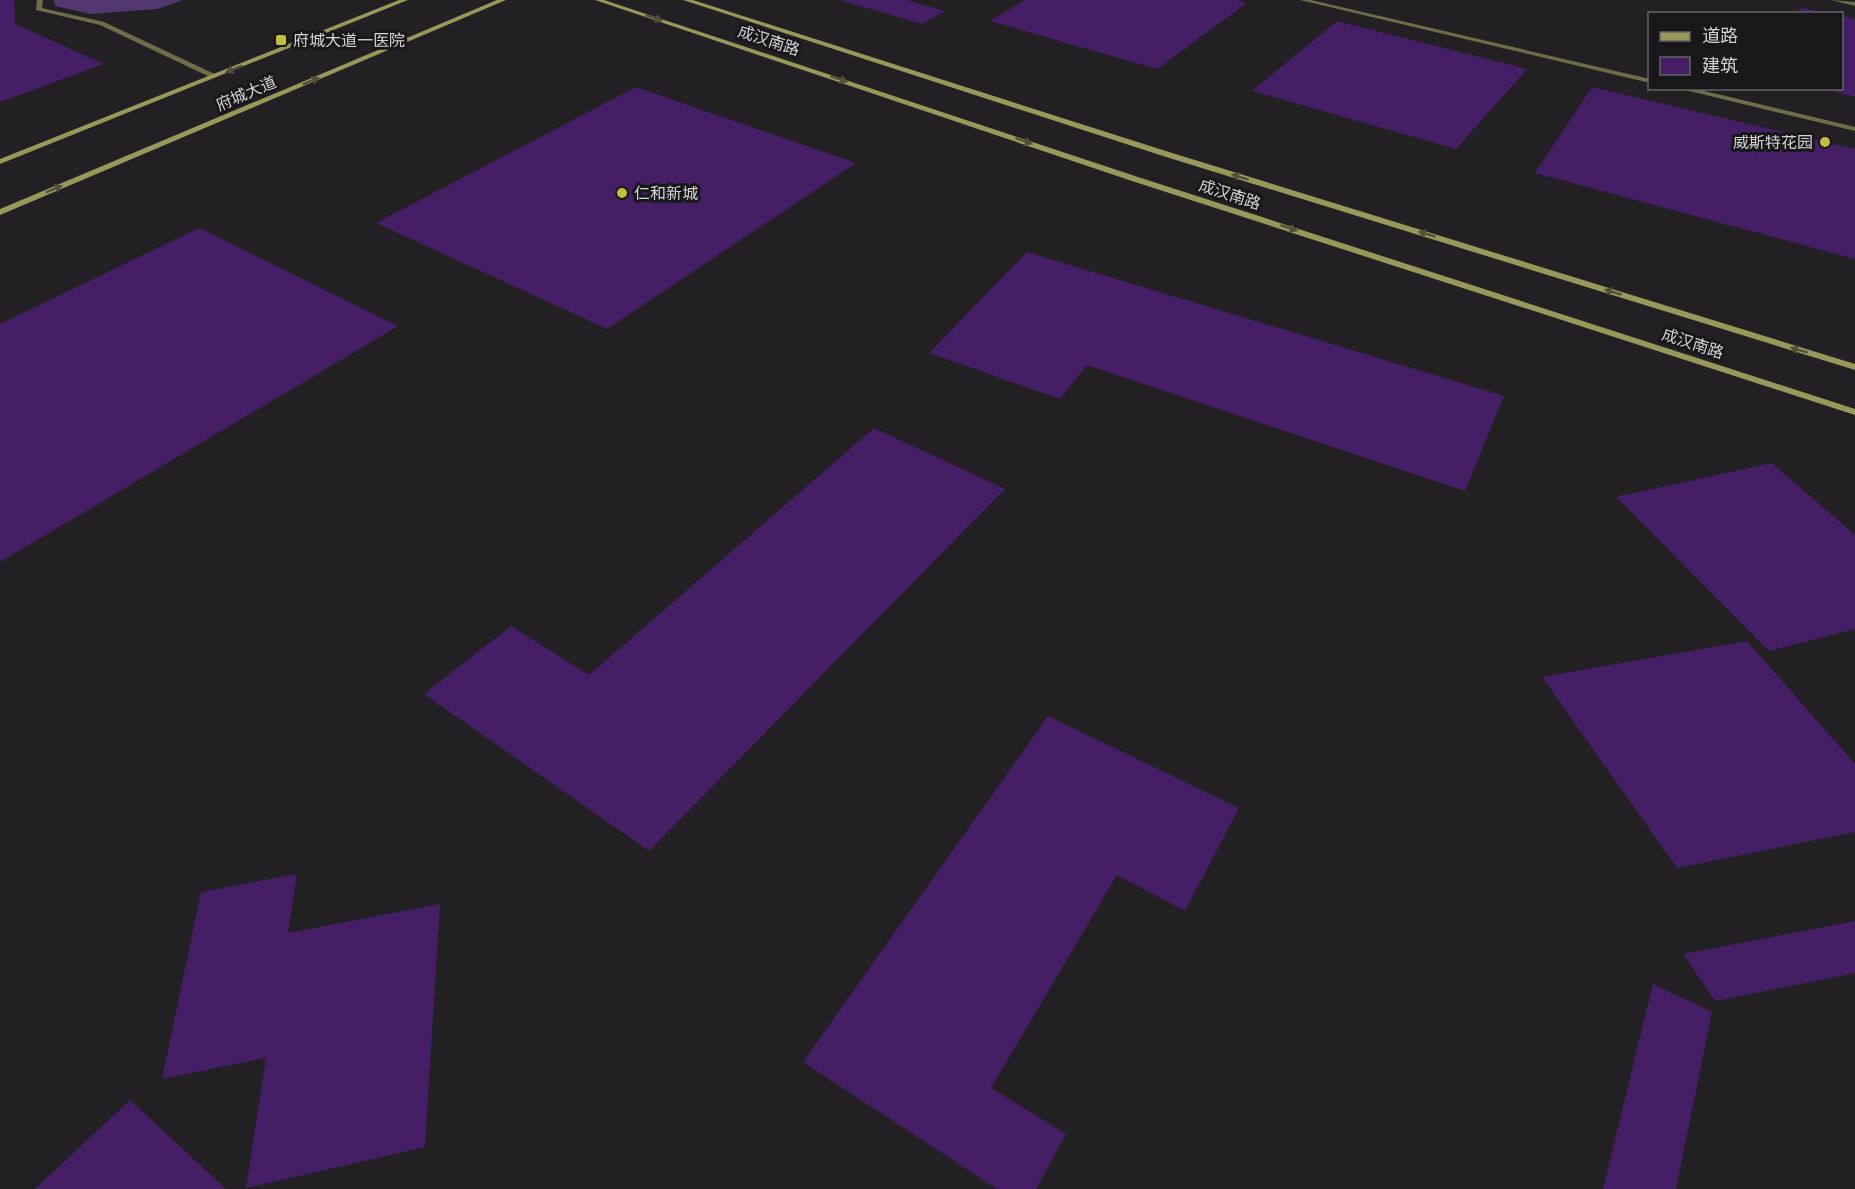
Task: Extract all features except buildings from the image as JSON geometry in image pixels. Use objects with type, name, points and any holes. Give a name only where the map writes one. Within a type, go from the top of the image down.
[{"type":"main road","name":"府城大道","points":[[0,162],[405,0]]},
{"type":"main road","name":"府城大道","points":[[0,212],[503,0]]},
{"type":"main road","name":"成汉南路","points":[[598,0],[1135,179],[1855,412]]},
{"type":"main road","name":"成汉南路","points":[[686,0],[1177,157],[1855,367]]},
{"type":"street","points":[[40,0],[38,9],[102,23],[215,76]]},
{"type":"street","points":[[1303,0],[1648,81]]},
{"type":"street","points":[[1834,0],[1855,4]]},
{"type":"street","points":[[1689,90],[1855,129]]},
{"type":"shaded area","points":[[54,0],[183,0],[157,9],[90,14],[55,6]]},
{"type":"place","name":"府城大道一医院","points":[[281,40]]},
{"type":"place","name":"威斯特花园","points":[[1825,142]]},
{"type":"place","name":"仁和新城","points":[[622,193]]}]
